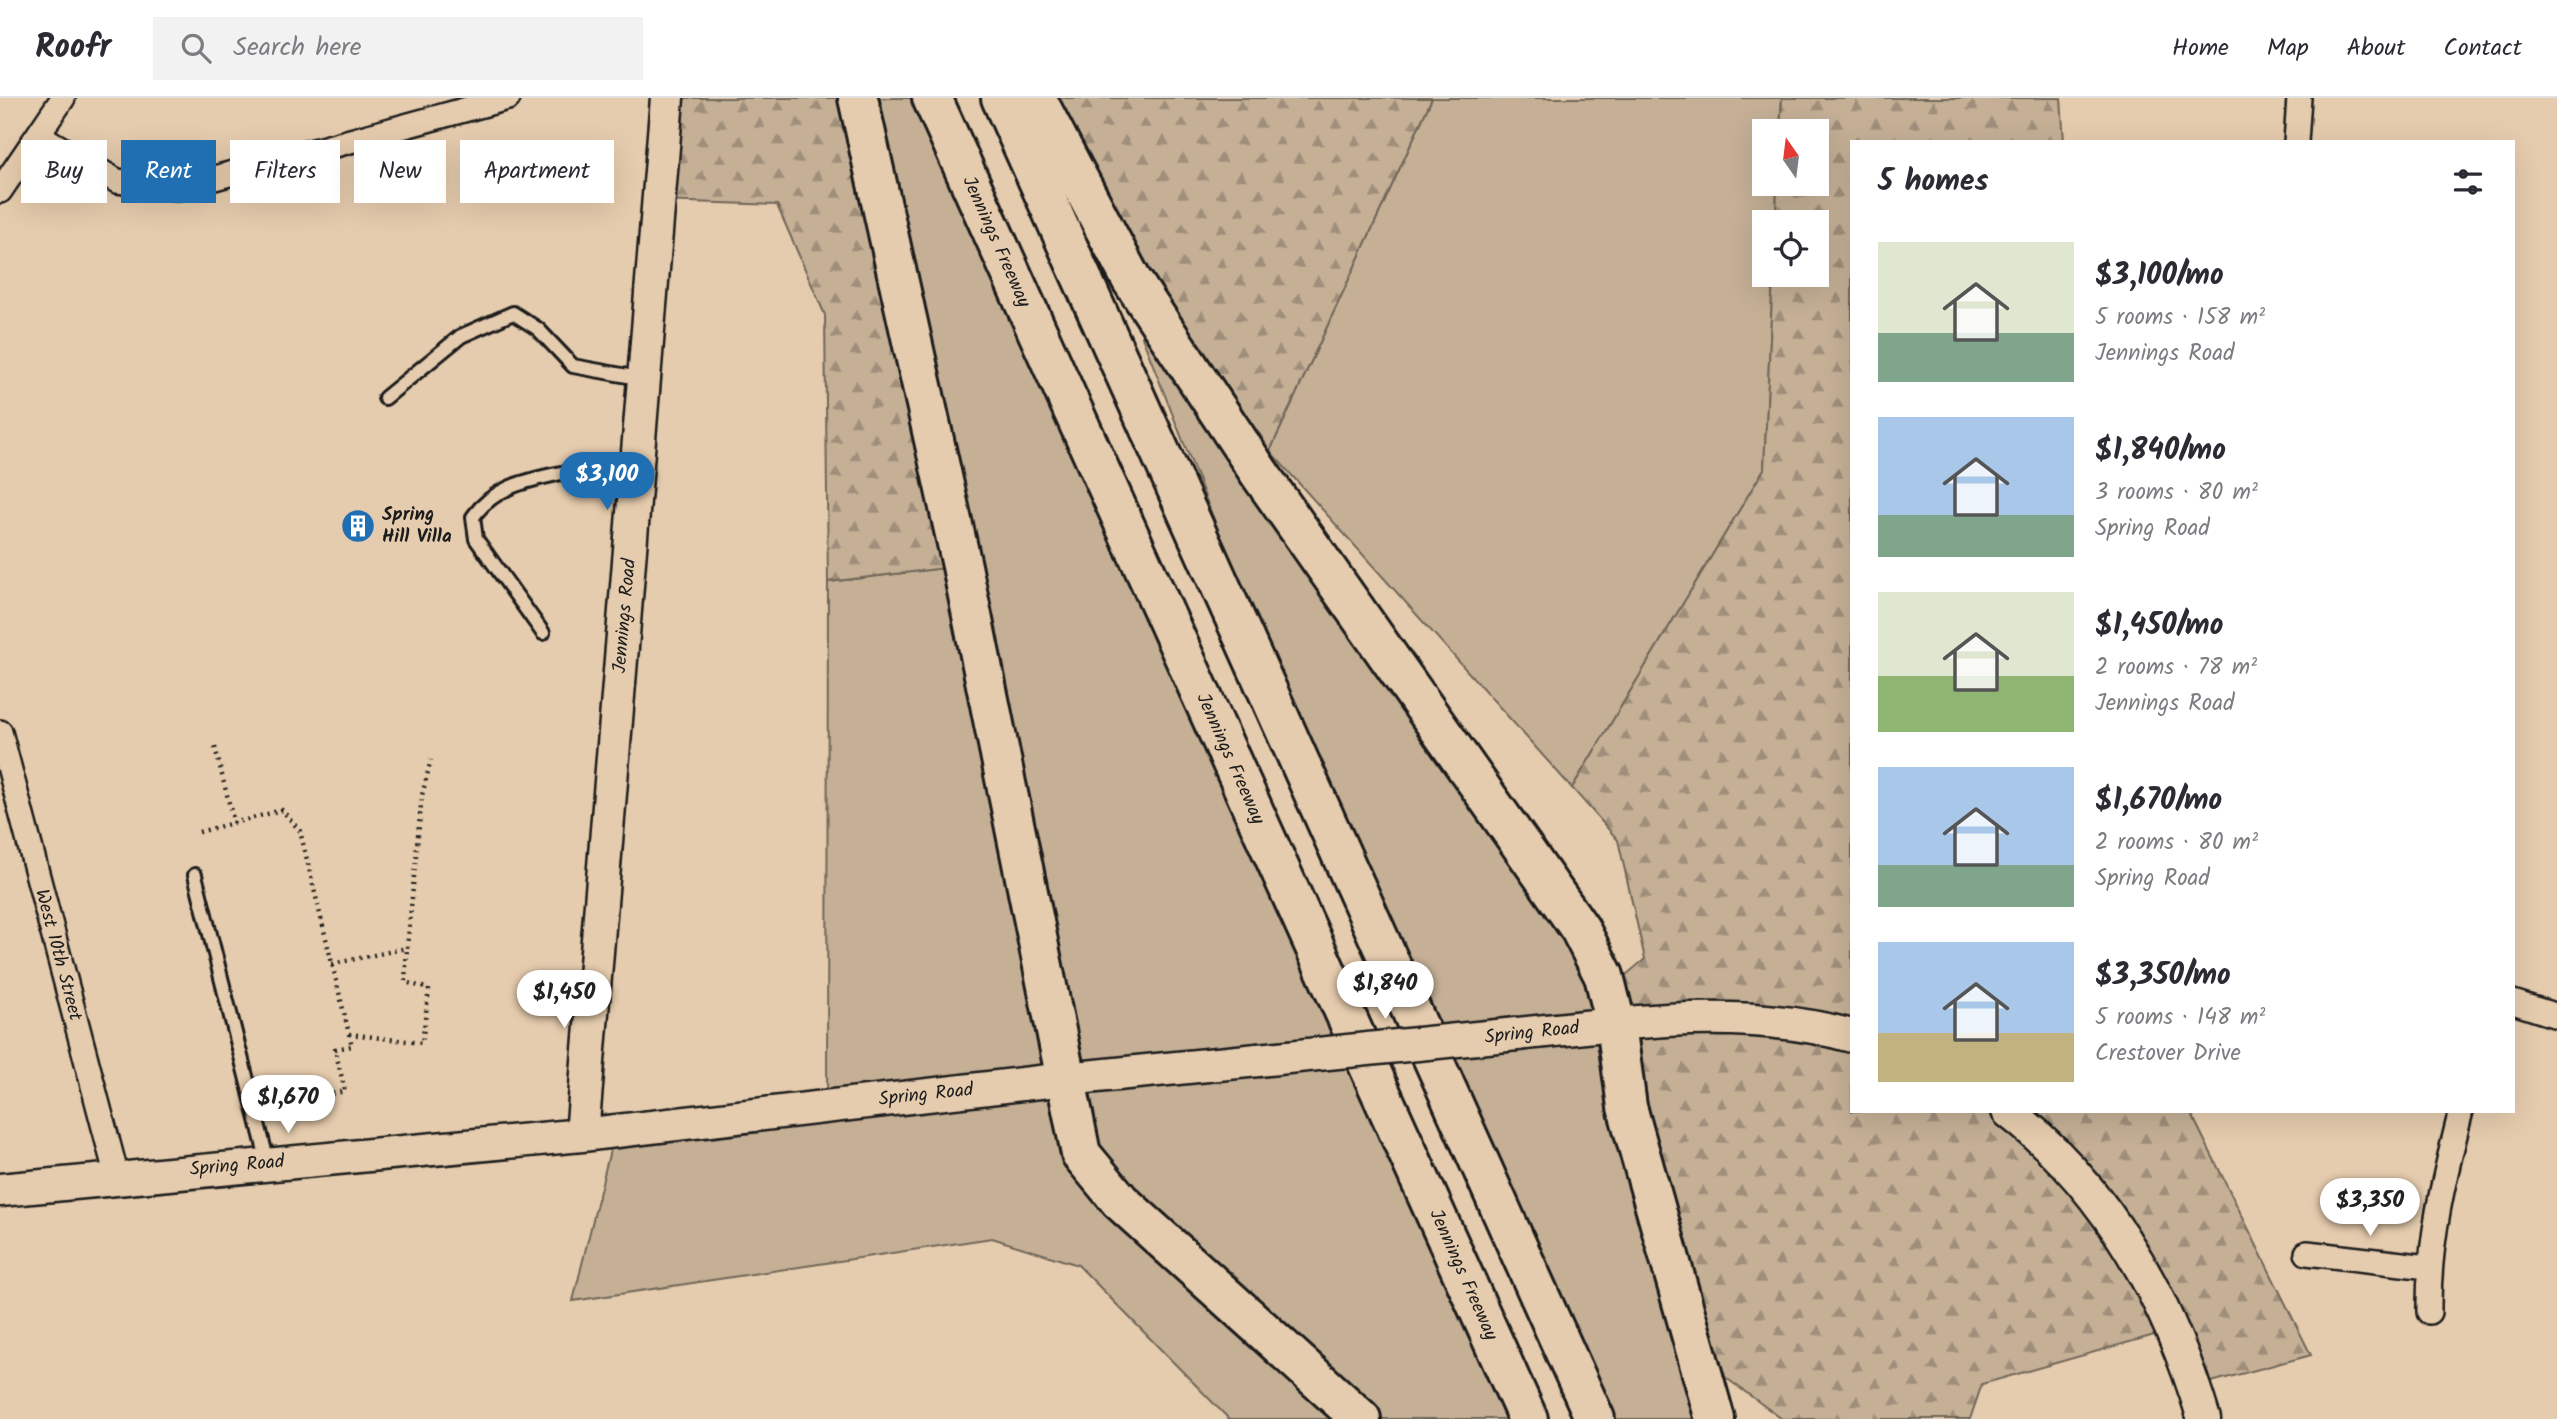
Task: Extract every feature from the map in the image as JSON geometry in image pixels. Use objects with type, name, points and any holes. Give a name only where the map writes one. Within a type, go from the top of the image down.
[{"type":"highway","points":[[858,98],[905,321],[962,566],[1081,1154],[1119,1201],[1362,1419]]},
{"type":"highway","name":"Jennings Freeway","points":[[932,98],[1528,1419]]},
{"type":"highway","points":[[1001,98],[1595,1419]]},
{"type":"highway","points":[[1036,98],[1131,279],[1260,474],[1580,929],[1604,976],[1616,1024],[1627,1107],[1715,1419]]},
{"type":"street","points":[[0,191],[40,136],[63,98]]},
{"type":"street","points":[[40,136],[117,181],[178,188],[508,98]]},
{"type":"street","name":"Jennings Road","points":[[582,1135],[667,98]]},
{"type":"street","points":[[2296,140],[2299,98]]},
{"type":"street","name":"West 10th Street","points":[[0,732],[117,1177]]},
{"type":"street","points":[[2515,1003],[2557,1016]]},
{"type":"street","name":"Spring Road","points":[[0,1190],[582,1135],[1066,1079],[1616,1024],[1719,1017],[1786,1021],[1850,1036]]},
{"type":"street","points":[[2010,1113],[2055,1151],[2083,1181],[2122,1233],[2152,1284],[2180,1347],[2204,1419]]},
{"type":"street","points":[[2429,1312],[2428,1267],[2439,1199],[2460,1113]]},
{"type":"street","points":[[2308,1253],[2428,1267]]},
{"type":"lane","points":[[385,398],[461,336],[513,313],[538,329],[573,366],[644,379]]},
{"type":"lane","points":[[542,633],[476,539],[472,517],[485,500],[507,486],[561,473]]},
{"type":"lane","points":[[195,874],[268,1163]]},
{"type":"path","points":[[215,747],[234,823]]},
{"type":"path","points":[[349,1034],[422,1042],[429,989],[405,982],[422,795],[431,760]]},
{"type":"path","points":[[199,832],[282,810],[300,831],[352,1046],[335,1049],[345,1091],[270,1107]]},
{"type":"path","points":[[332,964],[407,948]]},
{"type":"green space","points":[[667,98],[858,98],[962,566],[828,582],[825,315],[777,205],[659,201]]},
{"type":"green space","points":[[858,98],[932,98],[1528,1419],[1229,1419],[1078,1265],[992,1238],[573,1301],[615,1130],[827,1105],[828,582],[962,566]]},
{"type":"green space","points":[[1036,98],[1432,98],[1270,451],[1165,331]]},
{"type":"green space","points":[[1432,98],[1782,98],[1781,119],[1752,119],[1752,196],[1777,196],[1776,210],[1752,210],[1752,287],[1772,287],[1764,469],[1572,788],[1270,451]]},
{"type":"green space","points":[[1782,98],[2061,98],[2064,140],[1850,140],[1850,1113],[2191,1113],[2311,1355],[2193,1387],[2172,1330],[1982,1384],[1970,1419],[1782,1419],[1699,1358],[1608,990],[1645,959],[1618,840],[1572,788],[1764,469],[1772,287],[1829,287],[1829,210],[1776,210],[1777,196],[1829,196],[1829,119],[1781,119]]},
{"type":"green space","points":[[1146,327],[1568,933],[1587,981],[1709,1419],[1595,1419],[1383,948],[1142,337]]},
{"type":"place","name":"Spring Hill Villa","points":[[358,526]]}]
